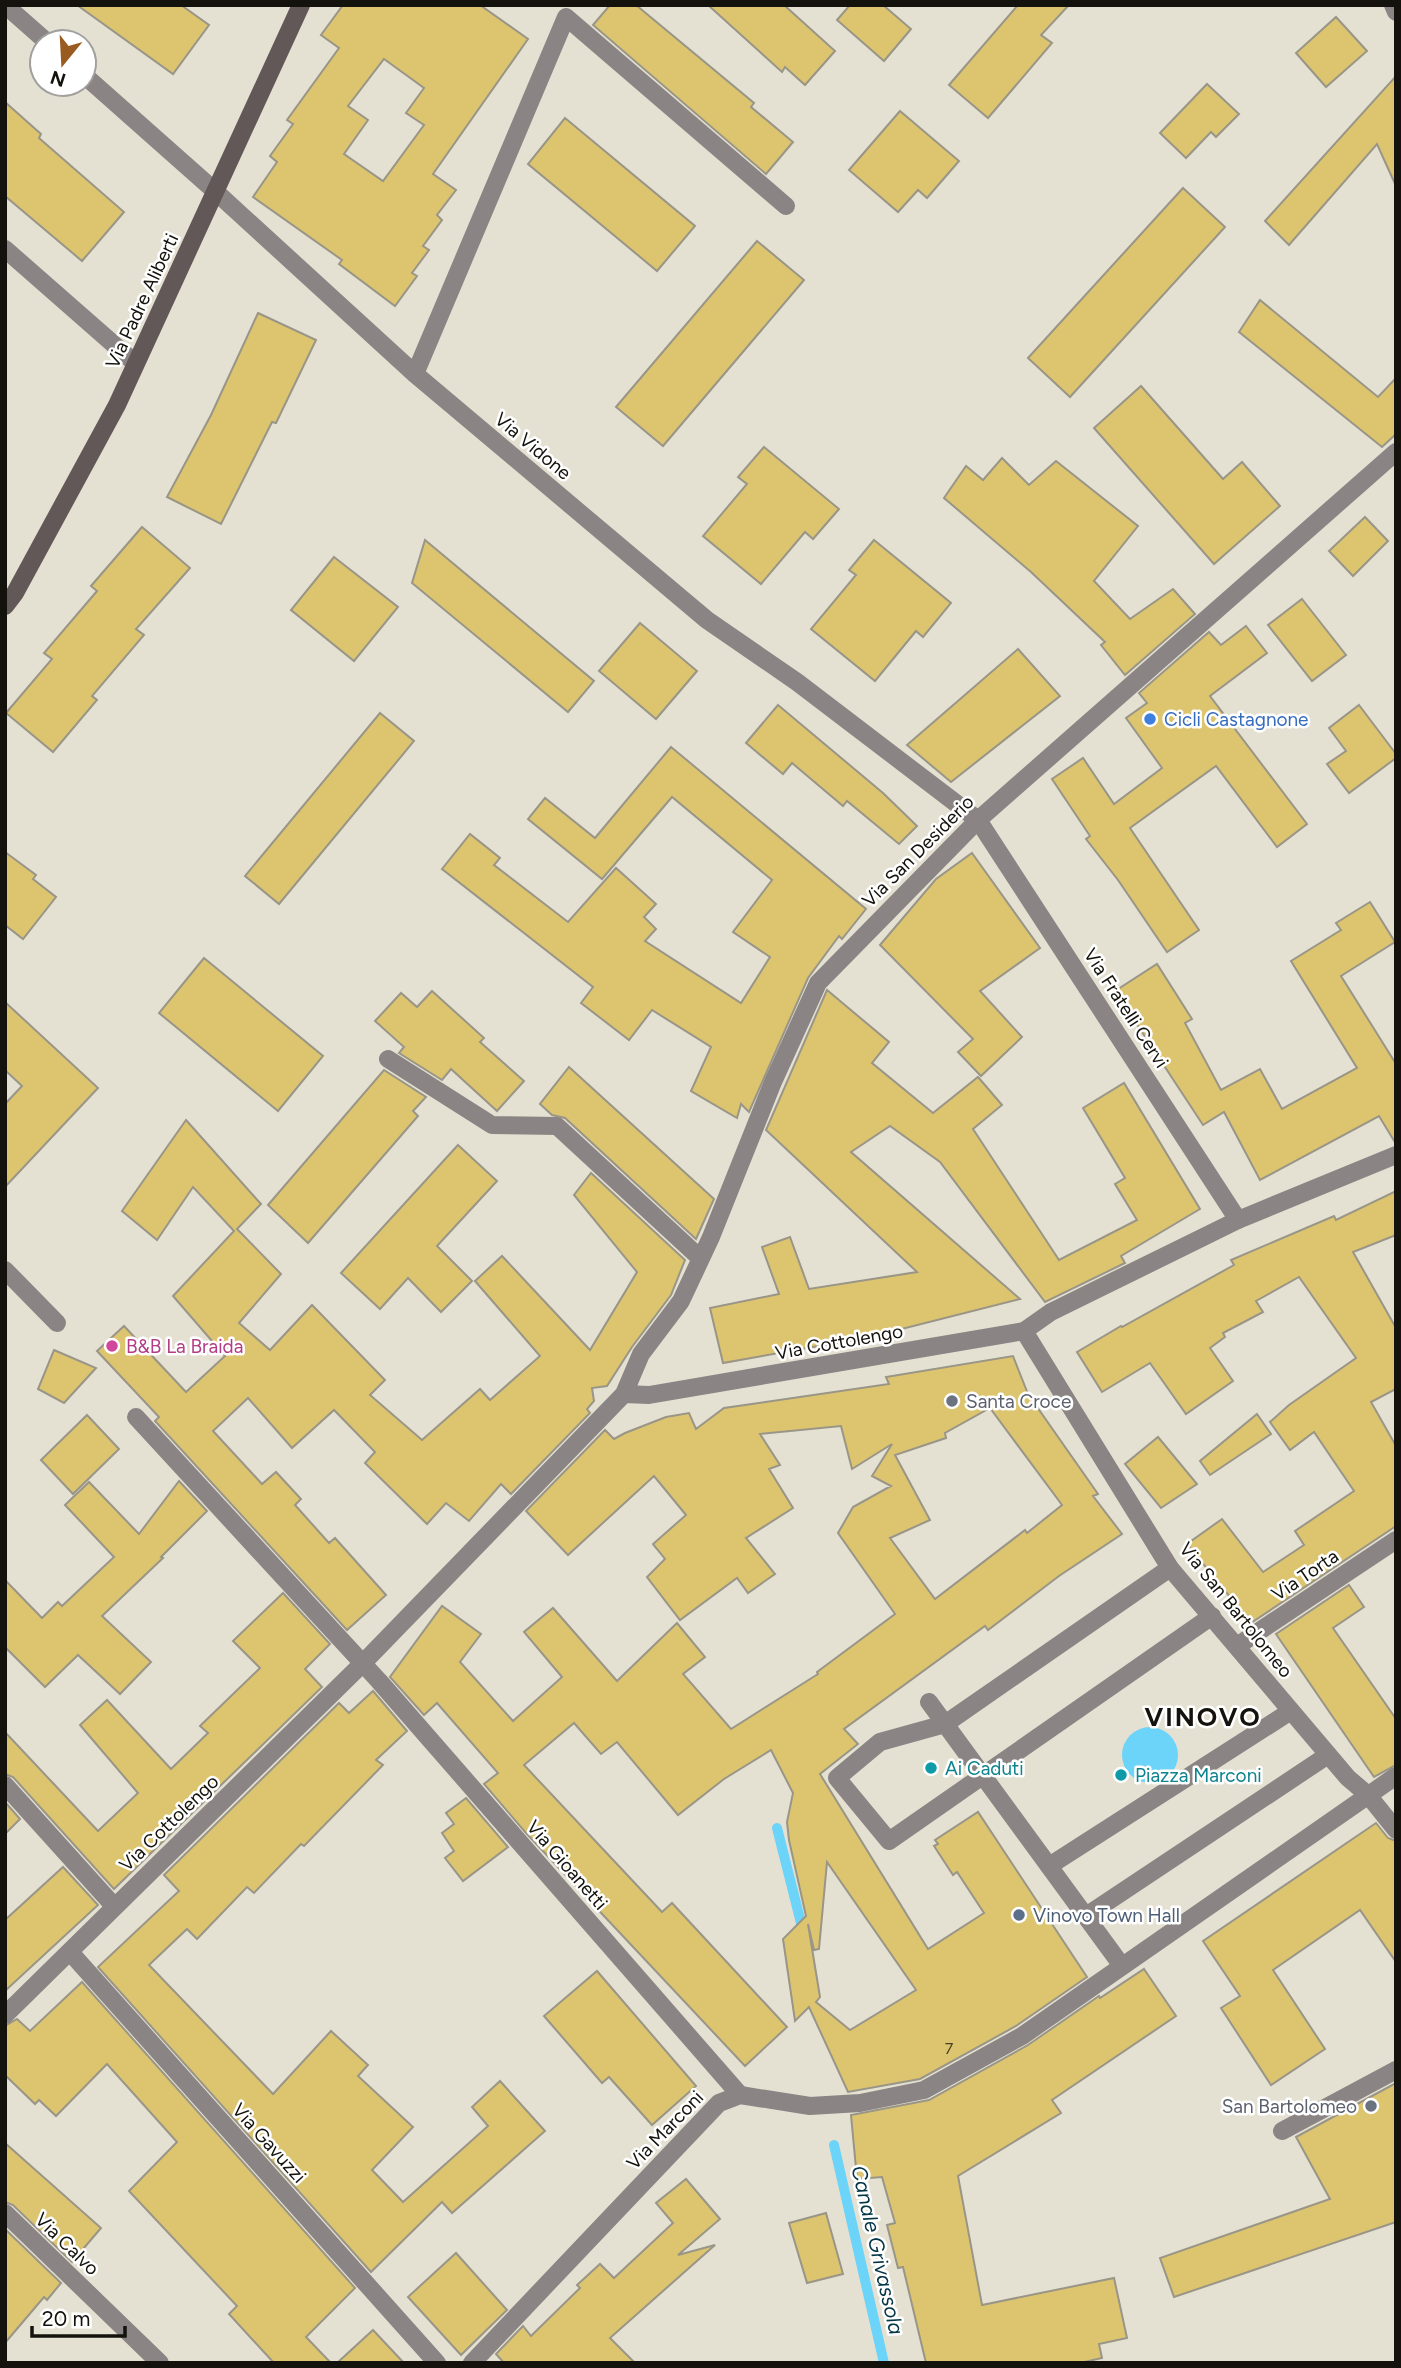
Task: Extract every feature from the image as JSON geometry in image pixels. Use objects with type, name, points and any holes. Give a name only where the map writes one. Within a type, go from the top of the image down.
[{"type":"street","points":[[5,5],[31,28]]},
{"type":"street","name":"Via Padre Aliberti","points":[[5,606],[15,593],[117,405],[301,5]]},
{"type":"street","points":[[1393,5],[1396,12]]},
{"type":"street","points":[[415,374],[566,17],[786,206]]},
{"type":"street","name":"Via Vidone","points":[[98,87],[415,374],[707,620],[797,682],[978,820]]},
{"type":"street","points":[[5,250],[135,363]]},
{"type":"street","name":"Via San Desiderio","points":[[624,1394],[641,1354],[681,1301],[818,982],[978,820],[1396,452]]},
{"type":"street","name":"Via Fratelli Cervi","points":[[978,820],[1238,1220]]},
{"type":"street","points":[[388,1059],[492,1125],[557,1126],[700,1258]]},
{"type":"street","name":"Via Cottolengo","points":[[5,2015],[363,1663],[624,1394],[649,1395],[1024,1331],[1051,1311],[1238,1220],[1396,1155]]},
{"type":"street","points":[[5,1270],[57,1323]]},
{"type":"street","name":"Via San Bartolomeo","points":[[1024,1331],[1170,1567],[1328,1755],[1348,1778],[1368,1795],[1396,1830]]},
{"type":"street","points":[[136,1418],[363,1663]]},
{"type":"street","name":"Via Torta","points":[[1237,1646],[1396,1540]]},
{"type":"street","points":[[1170,1567],[945,1724],[880,1742],[837,1777],[889,1841],[1212,1616]]},
{"type":"street","name":"Via Gioanetti","points":[[363,1663],[740,2095]]},
{"type":"street","points":[[929,1702],[1122,1966]]},
{"type":"street","points":[[1049,1866],[1292,1711]]},
{"type":"street","points":[[1086,1916],[1328,1755]]},
{"type":"street","points":[[740,2095],[810,2106],[860,2103],[924,2090],[1022,2036],[1396,1776]]},
{"type":"street","points":[[5,1785],[114,1906]]},
{"type":"street","name":"Via Gavuzzi","points":[[70,1952],[437,2363]]},
{"type":"street","points":[[1282,2131],[1396,2070]]},
{"type":"street","name":"Via Marconi","points":[[472,2363],[719,2103],[740,2095]]},
{"type":"street","name":"Via Calvo","points":[[5,2213],[160,2363]]},
{"type":"water","points":[[1150,1727],[1161,1729],[1170,1735],[1176,1744],[1176,1766],[1170,1775],[1161,1781],[1150,1783],[1139,1781],[1130,1775],[1124,1766],[1122,1755],[1124,1744],[1130,1735],[1139,1729]]},
{"type":"building","points":[[77,5],[181,5],[209,25],[173,74]]},
{"type":"building","points":[[343,5],[480,5],[528,39],[433,174],[456,190],[437,215],[442,220],[423,246],[429,250],[412,273],[417,276],[395,306],[339,264],[342,260],[253,197],[277,162],[270,156],[293,124],[287,120],[339,48],[321,35]],"holes":[[[384,59],[424,88],[406,113],[424,125],[383,181],[344,154],[368,120],[348,106]]]},
{"type":"building","points":[[610,5],[636,5],[754,103],[751,107],[793,142],[766,174],[593,25]]},
{"type":"building","points":[[708,5],[784,5],[835,51],[805,85],[785,67],[782,72]]},
{"type":"building","points":[[850,5],[883,5],[911,29],[884,61],[837,20]]},
{"type":"building","points":[[1018,5],[1069,5],[1041,35],[1052,43],[988,118],[949,85]]},
{"type":"building","points":[[1336,17],[1367,51],[1326,87],[1296,53]]},
{"type":"building","points":[[1396,76],[1396,186],[1377,144],[1289,245],[1265,221]]},
{"type":"building","points":[[1207,84],[1239,114],[1216,137],[1211,132],[1186,158],[1160,133]]},
{"type":"building","points":[[5,102],[41,134],[39,138],[124,212],[82,261],[5,196]]},
{"type":"building","points":[[900,111],[959,161],[927,198],[918,190],[898,212],[849,170]]},
{"type":"building","points":[[565,118],[695,226],[657,271],[528,164]]},
{"type":"building","points":[[1183,188],[1225,227],[1070,397],[1028,358]]},
{"type":"building","points":[[757,241],[804,280],[663,446],[616,407]]},
{"type":"building","points":[[1260,300],[1378,397],[1396,378],[1396,434],[1382,447],[1239,332]]},
{"type":"building","points":[[258,313],[316,340],[276,423],[272,422],[221,524],[167,497],[211,415]]},
{"type":"building","points":[[1141,386],[1223,479],[1242,462],[1280,506],[1214,564],[1094,428]]},
{"type":"building","points":[[764,447],[839,509],[813,539],[805,532],[761,584],[703,536],[747,484],[738,477]]},
{"type":"building","points":[[1002,458],[1029,485],[1056,461],[1138,526],[1094,581],[1130,619],[1173,589],[1195,614],[1125,675],[1101,645],[1105,642],[1031,572],[944,498],[966,466],[983,480]]},
{"type":"building","points":[[1365,517],[1388,541],[1353,576],[1329,551]]},
{"type":"building","points":[[142,527],[190,568],[136,629],[144,635],[92,696],[97,700],[53,752],[6,713],[52,659],[44,653],[97,591],[91,586]]},
{"type":"building","points":[[425,540],[594,681],[568,712],[412,583]]},
{"type":"building","points":[[874,540],[951,603],[923,637],[916,631],[875,681],[811,629],[856,575],[849,570]]},
{"type":"building","points":[[334,557],[398,607],[354,661],[291,610]]},
{"type":"building","points":[[1302,599],[1346,655],[1312,681],[1268,625]]},
{"type":"building","points":[[640,623],[697,671],[656,719],[599,671]]},
{"type":"building","points":[[1246,626],[1267,653],[1210,696],[1307,824],[1277,847],[1216,766],[1130,828],[1199,930],[1167,952],[1118,880],[1086,839],[1090,836],[1052,779],[1083,758],[1114,804],[1162,768],[1126,718],[1147,703],[1139,693],[1209,632],[1221,645]]},
{"type":"building","points":[[1018,649],[1060,696],[951,782],[907,745]]},
{"type":"building","points":[[778,705],[883,793],[917,826],[899,844],[847,801],[843,806],[792,763],[783,774],[746,743]]},
{"type":"building","points":[[1359,705],[1396,754],[1396,758],[1349,793],[1327,764],[1346,751],[1329,728]]},
{"type":"building","points":[[380,713],[414,741],[279,904],[245,876]]},
{"type":"building","points":[[671,747],[866,909],[842,939],[839,936],[808,978],[749,1112],[741,1104],[737,1118],[691,1091],[711,1047],[652,1010],[629,1040],[581,1003],[593,987],[442,869],[470,834],[500,858],[494,865],[568,922],[616,868],[656,904],[644,917],[656,929],[645,941],[741,1003],[770,957],[733,932],[772,880],[672,797],[602,879],[528,819],[545,798],[595,838]]},
{"type":"building","points":[[5,852],[36,875],[33,879],[56,897],[23,939],[5,925]]},
{"type":"building","points":[[972,853],[1040,948],[980,991],[1022,1037],[981,1076],[958,1052],[973,1039],[880,945],[936,879]]},
{"type":"building","points":[[1370,902],[1395,942],[1341,976],[1396,1064],[1396,1144],[1379,1116],[1260,1180],[1224,1112],[1203,1125],[1115,991],[1157,964],[1192,1019],[1185,1023],[1221,1090],[1260,1069],[1282,1109],[1357,1068],[1291,961],[1341,930],[1336,923]]},
{"type":"building","points":[[204,958],[323,1056],[278,1111],[159,1013]]},
{"type":"building","points":[[827,990],[889,1042],[872,1063],[933,1113],[978,1077],[1002,1105],[973,1129],[1059,1260],[1137,1220],[1115,1184],[1125,1178],[1083,1108],[1124,1083],[1200,1209],[1121,1256],[1125,1263],[1045,1302],[940,1162],[890,1126],[851,1152],[1020,1299],[870,1337],[723,1363],[710,1308],[779,1294],[762,1247],[790,1237],[809,1289],[917,1272],[766,1130]]},
{"type":"building","points":[[432,991],[484,1038],[480,1042],[524,1081],[497,1111],[451,1069],[442,1080],[399,1053],[404,1047],[375,1021],[401,993],[417,1007]]},
{"type":"building","points":[[5,1002],[98,1088],[5,1187],[5,1104],[22,1086],[5,1070]]},
{"type":"building","points":[[569,1067],[714,1199],[696,1239],[565,1118],[552,1115],[540,1104]]},
{"type":"building","points":[[384,1070],[426,1097],[413,1111],[418,1116],[308,1243],[268,1205]]},
{"type":"building","points":[[186,1120],[261,1204],[237,1229],[281,1274],[239,1323],[270,1350],[312,1305],[385,1380],[370,1395],[422,1440],[480,1389],[490,1400],[540,1356],[475,1281],[502,1256],[590,1350],[637,1272],[574,1195],[591,1173],[685,1260],[671,1295],[607,1386],[592,1388],[594,1401],[587,1409],[590,1413],[511,1494],[501,1484],[469,1521],[446,1503],[427,1524],[365,1463],[375,1452],[334,1410],[292,1448],[248,1398],[213,1431],[262,1484],[276,1472],[301,1499],[295,1505],[329,1543],[335,1538],[386,1595],[347,1630],[155,1421],[159,1417],[97,1351],[124,1326],[186,1392],[225,1356],[173,1296],[234,1231],[193,1187],[157,1240],[122,1211]]},
{"type":"building","points":[[458,1145],[497,1181],[437,1246],[472,1281],[441,1312],[408,1278],[380,1309],[341,1273]]},
{"type":"building","points":[[1396,1191],[1396,1235],[1353,1252],[1396,1328],[1396,1389],[1371,1402],[1396,1446],[1396,1526],[1251,1623],[1187,1544],[1222,1519],[1263,1572],[1304,1545],[1295,1531],[1354,1491],[1314,1432],[1290,1450],[1270,1422],[1289,1405],[1356,1358],[1299,1277],[1256,1301],[1263,1312],[1223,1333],[1225,1337],[1210,1348],[1233,1381],[1186,1414],[1150,1363],[1102,1392],[1077,1352],[1234,1265],[1231,1260],[1334,1216],[1336,1220]]},
{"type":"building","points":[[54,1350],[96,1368],[64,1403],[38,1389]]},
{"type":"building","points":[[1013,1356],[1028,1394],[1098,1494],[1093,1496],[1122,1534],[1059,1576],[988,1630],[985,1626],[844,1729],[858,1744],[820,1774],[928,1949],[984,1913],[957,1872],[953,1875],[934,1846],[938,1844],[935,1840],[978,1812],[1087,1977],[1016,2026],[920,2079],[848,2092],[809,2007],[795,2021],[783,1939],[806,1916],[787,1822],[793,1793],[771,1750],[724,1779],[678,1815],[617,1742],[601,1754],[574,1723],[524,1765],[662,1912],[672,1903],[787,2027],[745,2066],[526,1833],[484,1784],[498,1773],[437,1703],[424,1715],[390,1677],[442,1606],[481,1634],[460,1662],[513,1721],[562,1677],[524,1632],[553,1608],[617,1681],[677,1623],[705,1657],[683,1674],[731,1729],[818,1674],[817,1672],[895,1614],[838,1533],[853,1507],[891,1486],[872,1476],[892,1444],[852,1469],[841,1426],[760,1434],[780,1465],[769,1469],[793,1508],[746,1538],[775,1574],[748,1593],[737,1578],[680,1620],[647,1577],[665,1559],[653,1544],[686,1515],[654,1476],[568,1555],[526,1511],[605,1430],[614,1439],[666,1417],[689,1413],[696,1429],[724,1408],[889,1384],[886,1377]],"holes":[[[990,1408],[1062,1505],[935,1599],[890,1538],[930,1520],[895,1455],[946,1438],[945,1433]],[[827,1862],[916,1990],[850,2030],[816,2002],[820,1997],[808,1924],[814,1950],[819,1949]]]},
{"type":"building","points":[[1257,1414],[1271,1434],[1210,1475],[1200,1461]]},
{"type":"building","points":[[87,1415],[119,1449],[73,1494],[41,1460]]},
{"type":"building","points":[[1158,1437],[1197,1484],[1161,1508],[1125,1464]]},
{"type":"building","points":[[179,1481],[207,1511],[161,1557],[163,1558],[102,1616],[151,1662],[120,1694],[78,1655],[45,1687],[5,1647],[5,1580],[42,1618],[58,1602],[62,1606],[114,1557],[65,1505],[89,1482],[139,1534]]},
{"type":"building","points":[[1349,1585],[1364,1607],[1333,1628],[1396,1719],[1396,1765],[1374,1777],[1276,1634]]},
{"type":"building","points":[[283,1593],[330,1644],[305,1669],[322,1687],[114,1889],[13,1777],[5,1774],[5,1732],[98,1831],[138,1793],[80,1725],[107,1700],[171,1769],[208,1733],[200,1726],[260,1668],[233,1641]]},
{"type":"building","points":[[373,1691],[407,1731],[376,1760],[383,1765],[254,1893],[247,1887],[197,1939],[187,1929],[149,1965],[273,2094],[331,2031],[368,2065],[358,2076],[413,2127],[372,2170],[403,2202],[488,2126],[472,2107],[500,2081],[545,2131],[452,2213],[442,2202],[371,2272],[98,1967],[179,1891],[164,1875],[339,1703],[349,1713]]},
{"type":"building","points":[[466,1798],[508,1847],[463,1881],[445,1858],[454,1851],[442,1833],[454,1824],[446,1813]]},
{"type":"building","points":[[5,1802],[20,1819],[5,1834]]},
{"type":"building","points":[[1376,1823],[1388,1838],[1396,1841],[1396,1962],[1360,1910],[1273,1970],[1325,2049],[1271,2085],[1221,2008],[1240,1996],[1203,1941]]},
{"type":"building","points":[[63,1867],[98,1905],[5,1991],[5,1920]]},
{"type":"building","points":[[1144,1969],[1176,2016],[1052,2100],[1061,2113],[958,2176],[982,2305],[1114,2278],[1127,2338],[1099,2344],[1102,2358],[1080,2363],[926,2363],[903,2267],[898,2268],[887,2225],[895,2223],[882,2177],[857,2179],[851,2115],[929,2100],[1028,2045]]},
{"type":"building","points":[[597,1971],[696,2086],[652,2125],[609,2077],[602,2083],[544,2016]]},
{"type":"building","points":[[82,1982],[355,2288],[306,2337],[331,2363],[274,2363],[229,2314],[237,2306],[129,2191],[177,2142],[107,2064],[56,2116],[39,2100],[35,2104],[5,2075],[5,2026],[17,2019],[30,2031]]},
{"type":"building","points":[[1396,2083],[1396,2222],[1174,2297],[1160,2258],[1330,2199],[1296,2137]]},
{"type":"building","points":[[5,2143],[101,2228],[72,2262],[13,2205],[5,2202]]},
{"type":"building","points":[[686,2179],[720,2219],[678,2255],[715,2245],[610,2338],[635,2363],[504,2363],[496,2354],[523,2326],[531,2336],[580,2288],[577,2285],[600,2264],[614,2278],[673,2223],[656,2203]]},
{"type":"building","points":[[826,2213],[843,2274],[807,2283],[789,2223]]},
{"type":"building","points":[[5,2229],[61,2283],[47,2300],[44,2297],[5,2343]]},
{"type":"building","points":[[456,2253],[507,2310],[461,2355],[408,2297]]},
{"type":"building","points":[[373,2330],[404,2363],[337,2363]]},
{"type":"waterway","name":"Canale Grivassola","points":[[777,1828],[801,1923]]},
{"type":"waterway","name":"Canale Grivassola","points":[[834,2145],[884,2363]]},
{"type":"place","name":"Cicli Castagnone","points":[[1150,719]]},
{"type":"place","name":"B&B La Braida","points":[[112,1346]]},
{"type":"place","name":"Santa Croce","points":[[952,1401]]},
{"type":"place","name":"Ai Caduti","points":[[931,1768]]},
{"type":"place","name":"Piazza Marconi","points":[[1121,1775]]},
{"type":"place","name":"Vinovo Town Hall","points":[[1019,1915]]},
{"type":"place","name":"San Bartolomeo","points":[[1371,2106]]},
{"type":"district","name":"VINOVO","points":[[1203,1717]]}]
